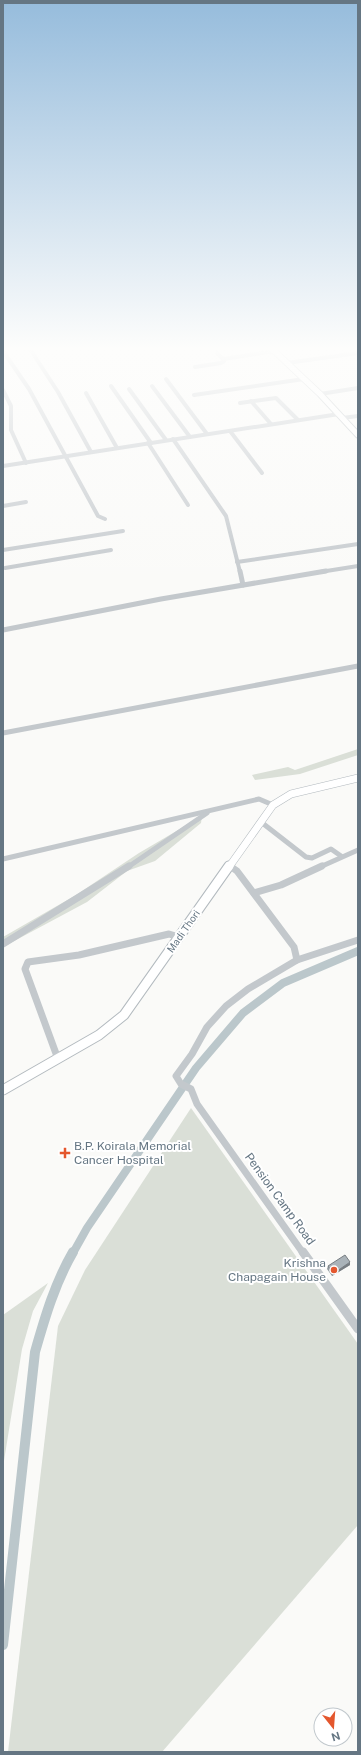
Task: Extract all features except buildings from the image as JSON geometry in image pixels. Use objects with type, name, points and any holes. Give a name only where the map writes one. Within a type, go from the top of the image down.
[{"type":"main road","name":"Madi Thori","points":[[3,1090],[99,1035],[124,1015],[273,805],[291,794],[358,778]]},
{"type":"street","points":[[10,428],[26,463]]},
{"type":"street","points":[[49,428],[98,516],[105,519]]},
{"type":"street","points":[[78,428],[91,452]]},
{"type":"street","points":[[106,428],[117,448]]},
{"type":"street","points":[[140,428],[188,505]]},
{"type":"street","points":[[157,428],[166,440]]},
{"type":"street","points":[[183,428],[190,437]]},
{"type":"street","points":[[202,428],[207,434]]},
{"type":"street","points":[[3,466],[248,428]]},
{"type":"street","points":[[230,431],[262,473]]},
{"type":"street","points":[[173,439],[226,516],[229,523],[243,585]]},
{"type":"street","points":[[3,506],[26,502]]},
{"type":"street","points":[[3,550],[123,531]]},
{"type":"street","points":[[237,562],[358,544]]},
{"type":"street","points":[[5,568],[111,550]]},
{"type":"street","points":[[3,630],[116,607],[358,566]]},
{"type":"street","points":[[3,733],[358,666]]},
{"type":"street","points":[[3,860],[259,799],[273,805]]},
{"type":"street","points":[[3,944],[75,901],[158,848],[211,810]]},
{"type":"street","points":[[261,822],[306,857],[312,858],[331,849],[341,856]]},
{"type":"street","points":[[254,893],[276,888],[341,856],[358,850]]},
{"type":"street","points":[[229,866],[237,871],[294,947],[297,960],[358,940]]},
{"type":"street","points":[[58,1058],[25,969],[28,962],[79,955],[169,934],[179,937]]},
{"type":"street","name":"Pension Camp Road","points":[[297,960],[247,988],[207,1027],[190,1056],[178,1070],[176,1076],[181,1084],[191,1089],[197,1104],[358,1329]]},
{"type":"shaded area","points":[[358,749],[358,755],[300,774],[255,780],[252,775],[288,767],[295,770]]},
{"type":"shaded area","points":[[202,816],[201,823],[155,861],[127,871],[87,902],[3,947],[3,937],[76,895],[139,853]]},
{"type":"shaded area","points":[[191,1108],[358,1344],[358,1525],[162,1752],[8,1752],[58,1326],[85,1270]]},
{"type":"shaded area","points":[[48,1283],[33,1311],[22,1349],[3,1467],[3,1315]]},
{"type":"waterway","points":[[73,1253],[87,1228],[196,1068],[243,1013],[283,983],[358,951]]},
{"type":"waterway","points":[[3,1645],[35,1352],[56,1288],[73,1252]]},
{"type":"place","name":"B.P. Koirala Memorial Cancer Hospital","points":[[65,1153]]},
{"type":"place","name":"Krishna Chapagain House","points":[[334,1270]]}]
